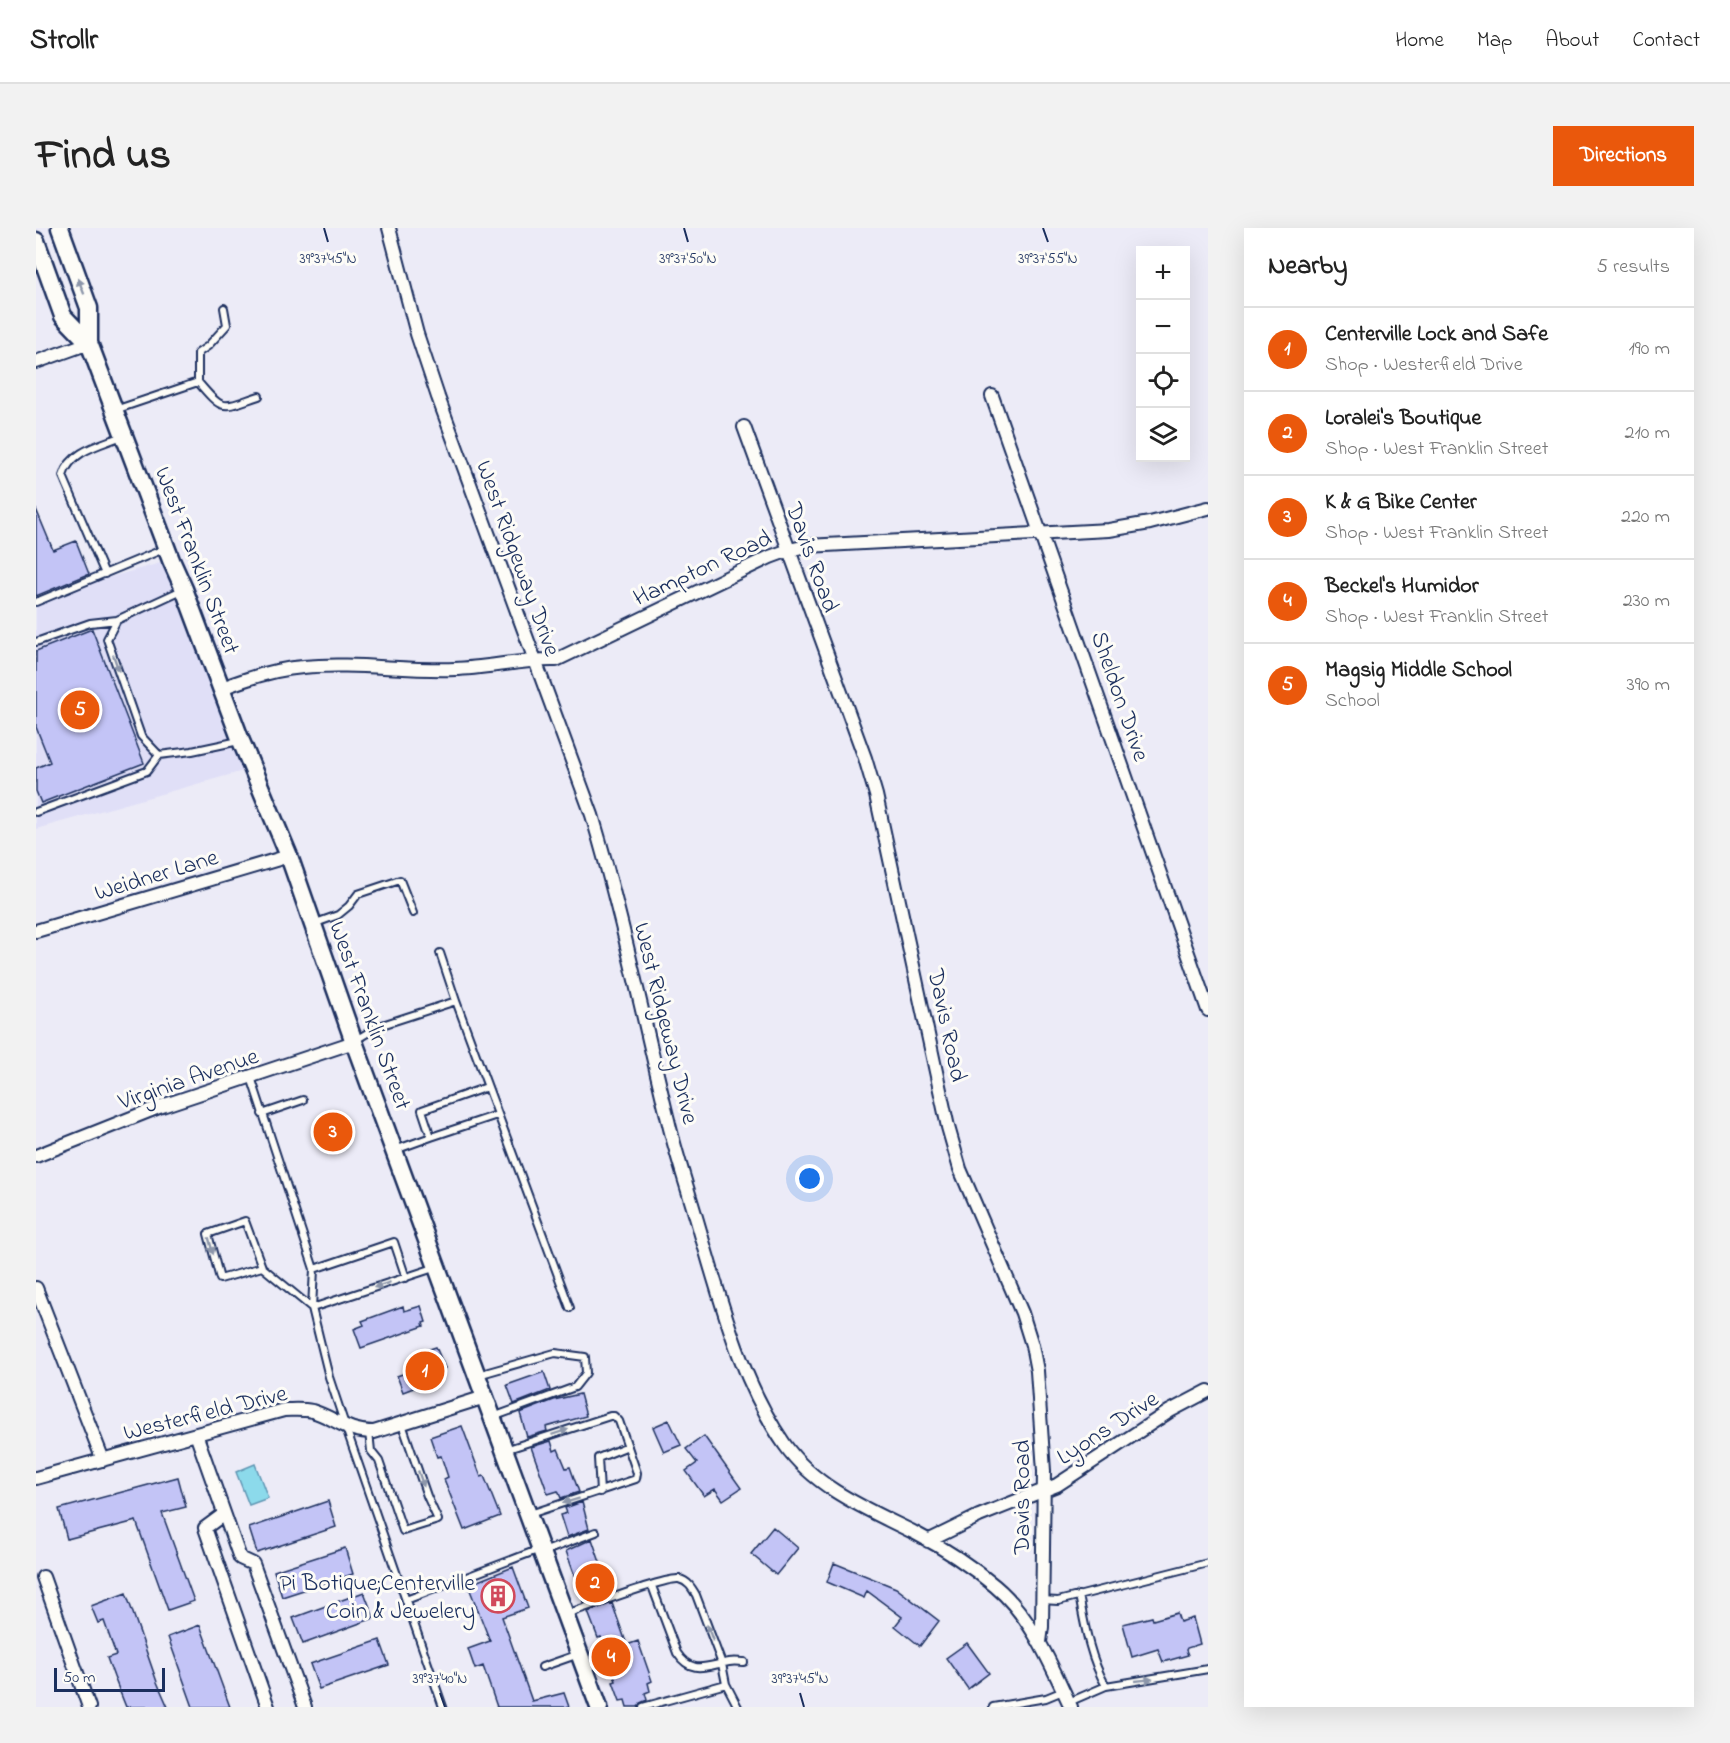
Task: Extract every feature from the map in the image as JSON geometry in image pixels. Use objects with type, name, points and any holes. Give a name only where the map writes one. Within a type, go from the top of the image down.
[{"type":"main road","name":"West Franklin Street","points":[[60,228],[89,308],[89,343],[241,741],[289,856],[354,1042],[599,1707]]},
{"type":"main road","name":"West Franklin Street","points":[[36,241],[63,316],[89,343]]},
{"type":"street","name":"West Ridgeway Drive","points":[[389,228],[417,334],[438,397],[592,815],[606,863],[669,1123],[723,1308],[742,1363],[764,1410],[785,1445],[798,1461],[837,1493],[928,1541],[960,1560],[997,1587],[1012,1602],[1040,1642],[1068,1700]]},
{"type":"street","points":[[36,362],[89,343]]},
{"type":"street","name":"Sheldon Drive","points":[[992,396],[1208,1010]]},
{"type":"street","name":"Davis Road","points":[[744,427],[865,758],[876,795],[948,1127],[960,1169],[1010,1281],[1032,1345],[1037,1371],[1043,1436],[1040,1642]]},
{"type":"street","name":"Hampton Road","points":[[222,687],[262,674],[300,667],[330,665],[454,669],[535,659],[556,660],[770,557],[807,546],[1109,530],[1150,523],[1208,508]]},
{"type":"street","name":"Weidner Lane","points":[[36,931],[289,856]]},
{"type":"street","name":"Virginia Avenue","points":[[36,1156],[159,1107],[354,1042]]},
{"type":"street","points":[[36,1288],[103,1460]]},
{"type":"street","name":"Lyons Drive","points":[[928,1541],[979,1516],[1056,1485],[1170,1411],[1208,1391]]},
{"type":"street","name":"Westerfield Drive","points":[[36,1478],[284,1410],[301,1409],[314,1412],[345,1428],[369,1432],[402,1424],[485,1397]]},
{"type":"street","points":[[196,1434],[240,1558],[253,1564],[305,1707]]},
{"type":"street","points":[[224,1514],[205,1528],[268,1707]]},
{"type":"street","points":[[43,1577],[89,1707]]},
{"type":"lane","points":[[224,308],[227,325],[208,346],[198,353],[198,382],[216,404],[228,406],[259,396]]},
{"type":"lane","points":[[115,411],[198,382]]},
{"type":"lane","points":[[105,574],[63,476],[66,465],[74,456],[124,435]]},
{"type":"lane","points":[[36,602],[167,548]]},
{"type":"lane","points":[[36,642],[90,623],[117,620],[184,589]]},
{"type":"lane","points":[[117,620],[107,639],[141,736],[159,755]]},
{"type":"lane","points":[[36,812],[147,771],[159,755],[241,741]]},
{"type":"lane","points":[[313,924],[338,915],[350,906],[358,894],[400,880],[413,912]]},
{"type":"lane","points":[[440,953],[497,1115],[570,1308]]},
{"type":"lane","points":[[354,1042],[379,1026],[456,1001]]},
{"type":"lane","points":[[251,1077],[314,1269],[312,1308],[329,1377],[443,1707]]},
{"type":"lane","points":[[431,1137],[422,1110],[487,1087]]},
{"type":"lane","points":[[262,1114],[303,1100]]},
{"type":"lane","points":[[394,1150],[497,1115]]},
{"type":"lane","points":[[262,1268],[220,1279],[208,1234],[245,1221],[262,1268],[312,1308]]},
{"type":"lane","points":[[314,1269],[394,1242],[406,1278]]},
{"type":"lane","points":[[312,1308],[438,1267]]},
{"type":"lane","points":[[477,1376],[555,1353],[585,1357],[586,1373],[575,1387],[492,1417]]},
{"type":"lane","points":[[505,1450],[610,1416],[614,1416],[619,1421],[628,1446],[638,1477],[631,1482],[528,1514]]},
{"type":"lane","points":[[369,1432],[371,1450],[379,1461],[403,1531],[438,1520],[427,1496],[402,1424]]},
{"type":"lane","points":[[600,1492],[598,1458],[628,1446]]},
{"type":"lane","points":[[406,1600],[596,1532]]},
{"type":"lane","points":[[1042,1600],[1058,1601],[1208,1563]]},
{"type":"lane","points":[[565,1614],[677,1579],[688,1583],[696,1595],[722,1664],[726,1684],[738,1707]]},
{"type":"lane","points":[[652,1586],[682,1661],[693,1667],[744,1662]]},
{"type":"lane","points":[[1079,1596],[1090,1649],[1106,1686]]},
{"type":"lane","points":[[542,1667],[580,1654]]},
{"type":"lane","points":[[993,1707],[1046,1698],[1068,1700],[1106,1686],[1208,1669]]},
{"type":"lane","points":[[643,1707],[726,1684]]},
{"type":"shaded area","points":[[171,560],[254,768],[36,829],[36,598]]},
{"type":"water","points":[[255,1464],[268,1498],[249,1505],[236,1472]]},
{"type":"building","points":[[36,509],[53,550],[76,541],[89,574],[36,596]]},
{"type":"building","points":[[92,629],[144,763],[41,803],[36,791],[36,768],[50,762],[36,727],[36,651]]},
{"type":"building","points":[[403,1306],[404,1311],[421,1306],[426,1322],[423,1323],[424,1326],[361,1348],[354,1329],[364,1325],[362,1321]]},
{"type":"building","points":[[436,1347],[445,1368],[434,1372],[437,1379],[403,1392],[397,1376],[416,1369],[412,1355]]},
{"type":"building","points":[[544,1372],[550,1390],[514,1404],[507,1385]]},
{"type":"building","points":[[580,1394],[586,1416],[546,1427],[547,1431],[527,1437],[520,1413],[554,1400]]},
{"type":"building","points":[[669,1420],[681,1445],[664,1452],[653,1427]]},
{"type":"building","points":[[462,1426],[481,1477],[484,1476],[500,1516],[464,1530],[444,1479],[448,1477],[441,1456],[437,1457],[430,1437]]},
{"type":"building","points":[[704,1436],[741,1488],[723,1500],[715,1489],[704,1496],[686,1471],[697,1463],[686,1449]]},
{"type":"building","points":[[551,1441],[554,1451],[558,1449],[566,1468],[570,1467],[579,1492],[561,1498],[558,1491],[548,1494],[531,1447]]},
{"type":"building","points":[[178,1477],[186,1507],[162,1513],[194,1601],[168,1610],[136,1521],[67,1539],[59,1509]]},
{"type":"building","points":[[328,1501],[336,1527],[257,1553],[249,1528]]},
{"type":"building","points":[[582,1502],[589,1529],[567,1537],[560,1515],[567,1513],[565,1508]]},
{"type":"building","points":[[773,1527],[798,1548],[776,1575],[751,1554]]},
{"type":"building","points":[[592,1539],[603,1571],[608,1569],[613,1583],[610,1584],[612,1590],[607,1591],[608,1594],[584,1602],[566,1551]]},
{"type":"building","points":[[345,1548],[353,1574],[282,1597],[274,1571]]},
{"type":"building","points":[[834,1563],[896,1588],[939,1621],[920,1646],[895,1626],[902,1617],[867,1591],[864,1598],[827,1582]]},
{"type":"building","points":[[513,1567],[528,1608],[502,1617],[532,1701],[564,1693],[569,1707],[497,1707],[483,1666],[475,1669],[468,1649],[490,1641],[468,1585]]},
{"type":"building","points":[[364,1592],[374,1618],[303,1644],[293,1618]]},
{"type":"building","points":[[126,1593],[168,1707],[126,1707],[107,1658],[116,1655],[104,1621],[98,1623],[91,1606]]},
{"type":"building","points":[[612,1603],[627,1645],[638,1641],[652,1681],[648,1683],[650,1691],[645,1693],[647,1700],[640,1703],[638,1707],[627,1707],[625,1700],[620,1701],[613,1682],[616,1681],[601,1637],[598,1638],[588,1612]]},
{"type":"building","points":[[1177,1613],[1180,1622],[1193,1618],[1200,1644],[1187,1648],[1188,1655],[1163,1662],[1158,1649],[1132,1657],[1123,1624],[1152,1617],[1153,1620]]},
{"type":"building","points":[[200,1625],[230,1707],[193,1707],[168,1637]]},
{"type":"building","points":[[380,1640],[389,1665],[319,1689],[310,1664]]},
{"type":"building","points":[[967,1643],[989,1673],[968,1689],[946,1658]]},
{"type":"place","name":"Magsig Middle School","points":[[80,710]]},
{"type":"place","name":"K & G Bike Center","points":[[333,1132]]},
{"type":"place","name":"Centerville Lock and Safe","points":[[425,1371]]},
{"type":"place","name":"Loralei's Boutique","points":[[595,1583]]},
{"type":"place","name":"Pi Botique;Centerville Coin & Jewelery","points":[[498,1596]]},
{"type":"place","name":"Beckel's Humidor","points":[[611,1657]]}]
